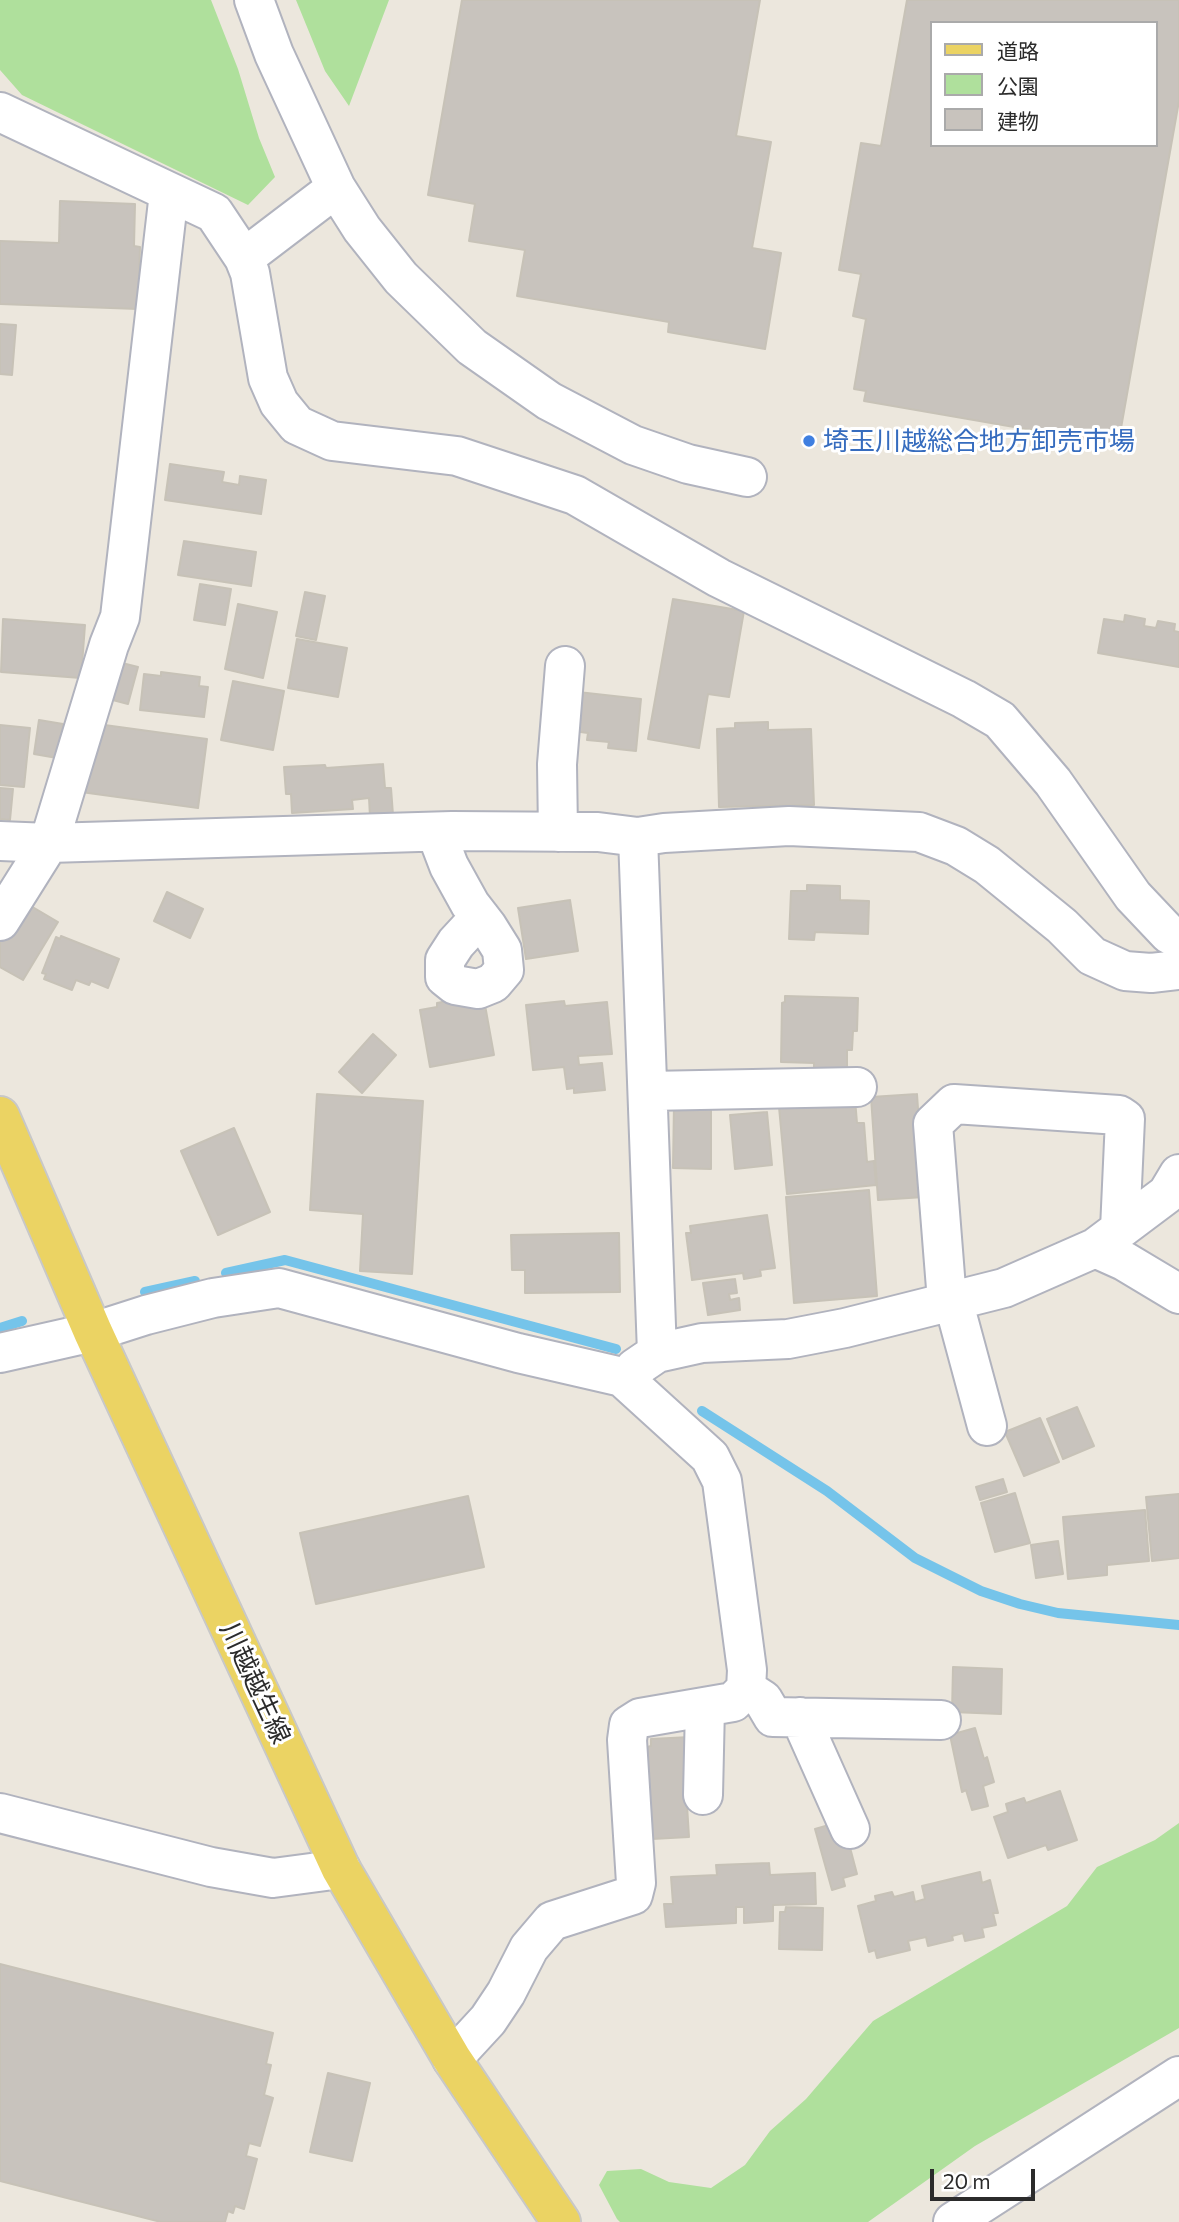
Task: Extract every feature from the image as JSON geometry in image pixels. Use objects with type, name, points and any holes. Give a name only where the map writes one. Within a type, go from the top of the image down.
[{"type":"main road","name":"川越越生線","points":[[0,1116],[93,1332],[341,1869],[452,2059],[561,2222]]},
{"type":"street","points":[[254,0],[274,54],[336,188],[362,229],[401,278],[471,347],[549,401],[633,445],[688,464],[747,477]]},
{"type":"street","points":[[2,119],[49,134],[214,213],[244,258],[250,273],[268,378],[279,403],[296,425],[332,441],[457,456],[575,495],[719,578],[964,699],[1000,720],[1053,782],[1133,896],[1170,934],[1179,938]]},
{"type":"street","points":[[244,258],[336,188]]},
{"type":"street","points":[[0,921],[49,843],[109,645],[120,617],[169,193]]},
{"type":"street","points":[[558,832],[557,764],[565,666]]},
{"type":"street","points":[[0,841],[49,843],[436,832],[598,832],[638,837],[664,833],[789,826],[919,832],[956,846],[987,865],[1062,926],[1092,956],[1125,971],[1150,973],[1179,970]]},
{"type":"street","points":[[436,832],[449,866],[480,917]]},
{"type":"street","points":[[638,837],[656,1353]]},
{"type":"street","points":[[648,1091],[857,1087]]},
{"type":"street","points":[[987,1426],[950,1301],[933,1124],[954,1104],[1119,1115],[1125,1119],[1107,1238],[1124,1261],[1179,1294]]},
{"type":"street","points":[[622,1377],[656,1353],[702,1343],[788,1339],[845,1328],[1004,1288],[1107,1238],[1167,1194],[1179,1174]]},
{"type":"street","points":[[0,1353],[93,1332],[213,1298],[279,1288],[518,1353],[622,1377],[710,1457],[722,1481],[747,1670],[746,1689],[733,1702],[640,1718],[629,1725],[627,1740],[636,1882],[633,1895],[552,1921],[529,1948],[506,1993],[488,2020],[452,2059]]},
{"type":"street","points":[[746,1689],[763,1700],[773,1717],[941,1720]]},
{"type":"street","points":[[703,1795],[705,1706]]},
{"type":"street","points":[[800,1717],[850,1829]]},
{"type":"street","points":[[0,1813],[211,1867],[273,1878],[341,1869]]},
{"type":"street","points":[[953,2222],[1179,2076]]},
{"type":"green space","points":[[0,0],[211,0],[275,177],[248,205],[22,95],[0,70]]},
{"type":"green space","points":[[296,0],[389,0],[349,106],[325,71]]},
{"type":"green space","points":[[1179,1823],[1179,2028],[975,2146],[868,2222],[620,2222],[617,2219],[599,2185],[607,2171],[641,2169],[669,2182],[711,2188],[745,2165],[770,2131],[806,2099],[873,2021],[1067,1906],[1097,1867],[1155,1840]]},
{"type":"building","points":[[462,0],[760,0],[736,136],[771,142],[752,248],[781,253],[765,349],[668,332],[669,322],[517,296],[525,250],[469,241],[475,204],[428,195]]},
{"type":"building","points":[[907,0],[1179,0],[1179,101],[1118,445],[864,401],[866,391],[854,389],[866,319],[853,316],[861,274],[839,270],[861,143],[881,146]]},
{"type":"building","points":[[60,201],[135,204],[134,246],[140,247],[138,309],[0,304],[0,241],[59,243]]},
{"type":"building","points":[[0,324],[16,325],[12,375],[0,374]]},
{"type":"building","points":[[170,464],[224,472],[222,482],[239,485],[240,476],[266,480],[261,514],[165,500]]},
{"type":"building","points":[[184,541],[256,552],[251,586],[178,575]]},
{"type":"building","points":[[200,584],[231,589],[225,625],[194,620]]},
{"type":"building","points":[[305,592],[325,596],[316,640],[296,636]]},
{"type":"building","points":[[673,599],[744,611],[729,697],[708,694],[699,748],[648,739]]},
{"type":"building","points":[[238,604],[277,612],[263,678],[225,669]]},
{"type":"building","points":[[1125,615],[1145,619],[1144,626],[1156,628],[1158,621],[1175,624],[1174,631],[1179,632],[1179,667],[1098,653],[1104,619],[1124,622]]},
{"type":"building","points":[[3,619],[85,625],[81,678],[1,672]]},
{"type":"building","points":[[297,639],[347,648],[338,697],[288,688]]},
{"type":"building","points":[[114,661],[138,667],[128,704],[105,698]]},
{"type":"building","points":[[161,672],[200,677],[199,686],[208,687],[204,717],[140,710],[144,674],[161,676]]},
{"type":"building","points":[[233,681],[284,691],[273,750],[221,740]]},
{"type":"building","points":[[578,692],[641,699],[636,751],[608,748],[609,742],[587,740],[588,733],[573,731]]},
{"type":"building","points":[[39,720],[63,724],[57,758],[34,754]]},
{"type":"building","points":[[768,722],[768,730],[811,729],[814,805],[719,807],[717,729],[735,728],[735,723]]},
{"type":"building","points":[[90,723],[207,739],[198,808],[81,792]]},
{"type":"building","points":[[0,725],[30,728],[24,787],[0,785]]},
{"type":"building","points":[[383,764],[385,788],[391,788],[393,815],[370,817],[369,798],[352,800],[353,809],[292,813],[291,794],[286,794],[284,767],[325,765],[326,768]]},
{"type":"building","points":[[0,788],[13,789],[10,820],[0,819]]},
{"type":"building","points":[[807,885],[840,886],[840,900],[869,901],[868,934],[815,932],[814,940],[789,939],[791,891],[807,891]]},
{"type":"building","points":[[167,892],[203,909],[190,938],[154,921]]},
{"type":"building","points":[[19,899],[58,922],[23,980],[0,967],[0,931]]},
{"type":"building","points":[[570,900],[578,951],[526,959],[518,908]]},
{"type":"building","points":[[61,936],[119,959],[108,988],[91,981],[89,985],[76,980],[72,990],[44,979],[46,974],[42,973],[56,937],[60,939]]},
{"type":"building","points":[[483,994],[494,1055],[430,1067],[420,1010],[437,1007],[437,1003]]},
{"type":"building","points":[[785,996],[858,998],[857,1031],[853,1031],[852,1050],[847,1050],[847,1072],[814,1071],[814,1063],[781,1062],[782,1003],[785,1002]]},
{"type":"building","points":[[564,1001],[565,1006],[607,1002],[612,1054],[578,1056],[579,1065],[602,1063],[605,1090],[574,1093],[574,1088],[567,1089],[564,1067],[533,1070],[526,1005]]},
{"type":"building","points":[[373,1034],[396,1055],[362,1093],[339,1072]]},
{"type":"building","points":[[317,1094],[423,1101],[412,1274],[360,1271],[363,1214],[310,1210]]},
{"type":"building","points":[[917,1094],[924,1197],[878,1200],[871,1097]]},
{"type":"building","points":[[855,1099],[857,1123],[864,1123],[867,1162],[874,1161],[876,1185],[787,1194],[779,1107]]},
{"type":"building","points":[[674,1103],[711,1104],[711,1169],[673,1168]]},
{"type":"building","points":[[767,1112],[772,1165],[735,1169],[730,1115]]},
{"type":"building","points":[[234,1128],[270,1212],[218,1235],[181,1151]]},
{"type":"building","points":[[869,1190],[877,1296],[794,1303],[786,1197]]},
{"type":"building","points":[[767,1215],[775,1268],[760,1270],[761,1276],[744,1279],[743,1273],[692,1280],[686,1233],[691,1233],[690,1226]]},
{"type":"building","points":[[619,1233],[620,1292],[525,1293],[525,1270],[512,1270],[511,1235]]},
{"type":"building","points":[[735,1279],[737,1293],[729,1294],[730,1300],[739,1298],[740,1310],[708,1315],[703,1283]]},
{"type":"building","points":[[1077,1407],[1094,1446],[1063,1459],[1047,1419]]},
{"type":"building","points":[[1040,1418],[1059,1462],[1024,1476],[1005,1432]]},
{"type":"building","points":[[1003,1479],[1007,1492],[980,1500],[976,1487]]},
{"type":"building","points":[[1015,1493],[1030,1543],[995,1552],[981,1503]]},
{"type":"building","points":[[1179,1494],[1179,1558],[1152,1561],[1146,1497]]},
{"type":"building","points":[[468,1496],[484,1567],[316,1604],[300,1533]]},
{"type":"building","points":[[1145,1510],[1149,1561],[1107,1565],[1107,1575],[1068,1579],[1063,1517]]},
{"type":"building","points":[[1058,1541],[1063,1574],[1036,1578],[1031,1545]]},
{"type":"building","points":[[953,1667],[1002,1669],[1001,1714],[952,1712]]},
{"type":"building","points":[[975,1728],[994,1782],[983,1786],[988,1806],[972,1810],[966,1790],[962,1792],[950,1735]]},
{"type":"building","points":[[690,1737],[687,1805],[689,1837],[652,1839],[647,1747],[651,1746],[651,1739]]},
{"type":"building","points":[[1060,1791],[1077,1840],[1048,1850],[1046,1845],[1008,1858],[994,1817],[1008,1812],[1006,1804],[1024,1798],[1026,1803]]},
{"type":"building","points":[[843,1821],[857,1874],[843,1878],[845,1886],[832,1890],[815,1829]]},
{"type":"building","points":[[769,1863],[770,1875],[815,1873],[816,1904],[773,1905],[773,1921],[744,1923],[744,1907],[736,1907],[736,1923],[666,1927],[664,1904],[673,1904],[671,1877],[717,1875],[716,1865]]},
{"type":"building","points":[[980,1872],[982,1883],[990,1880],[998,1913],[993,1913],[996,1925],[982,1928],[984,1937],[965,1941],[963,1933],[952,1936],[953,1940],[928,1946],[926,1937],[908,1941],[910,1950],[877,1958],[875,1950],[869,1952],[858,1906],[876,1901],[875,1896],[892,1892],[894,1897],[913,1892],[915,1902],[925,1899],[922,1886]]},
{"type":"building","points":[[786,1907],[823,1908],[822,1950],[779,1949],[780,1912],[785,1912]]},
{"type":"building","points":[[0,1964],[273,2033],[266,2064],[271,2065],[264,2095],[273,2098],[260,2146],[249,2143],[246,2156],[257,2159],[244,2209],[235,2206],[233,2213],[228,2211],[225,2222],[161,2222],[0,2181]]},
{"type":"building","points":[[328,2073],[370,2083],[352,2161],[310,2152]]},
{"type":"waterway","points":[[226,1273],[285,1260],[616,1349]]},
{"type":"waterway","points":[[145,1292],[195,1281]]},
{"type":"waterway","points":[[0,1328],[22,1321]]},
{"type":"waterway","points":[[702,1411],[827,1491],[915,1558],[981,1591],[1058,1613],[1179,1625]]},
{"type":"place","name":"埼玉川越総合地方卸売市場","points":[[809,441]]}]
